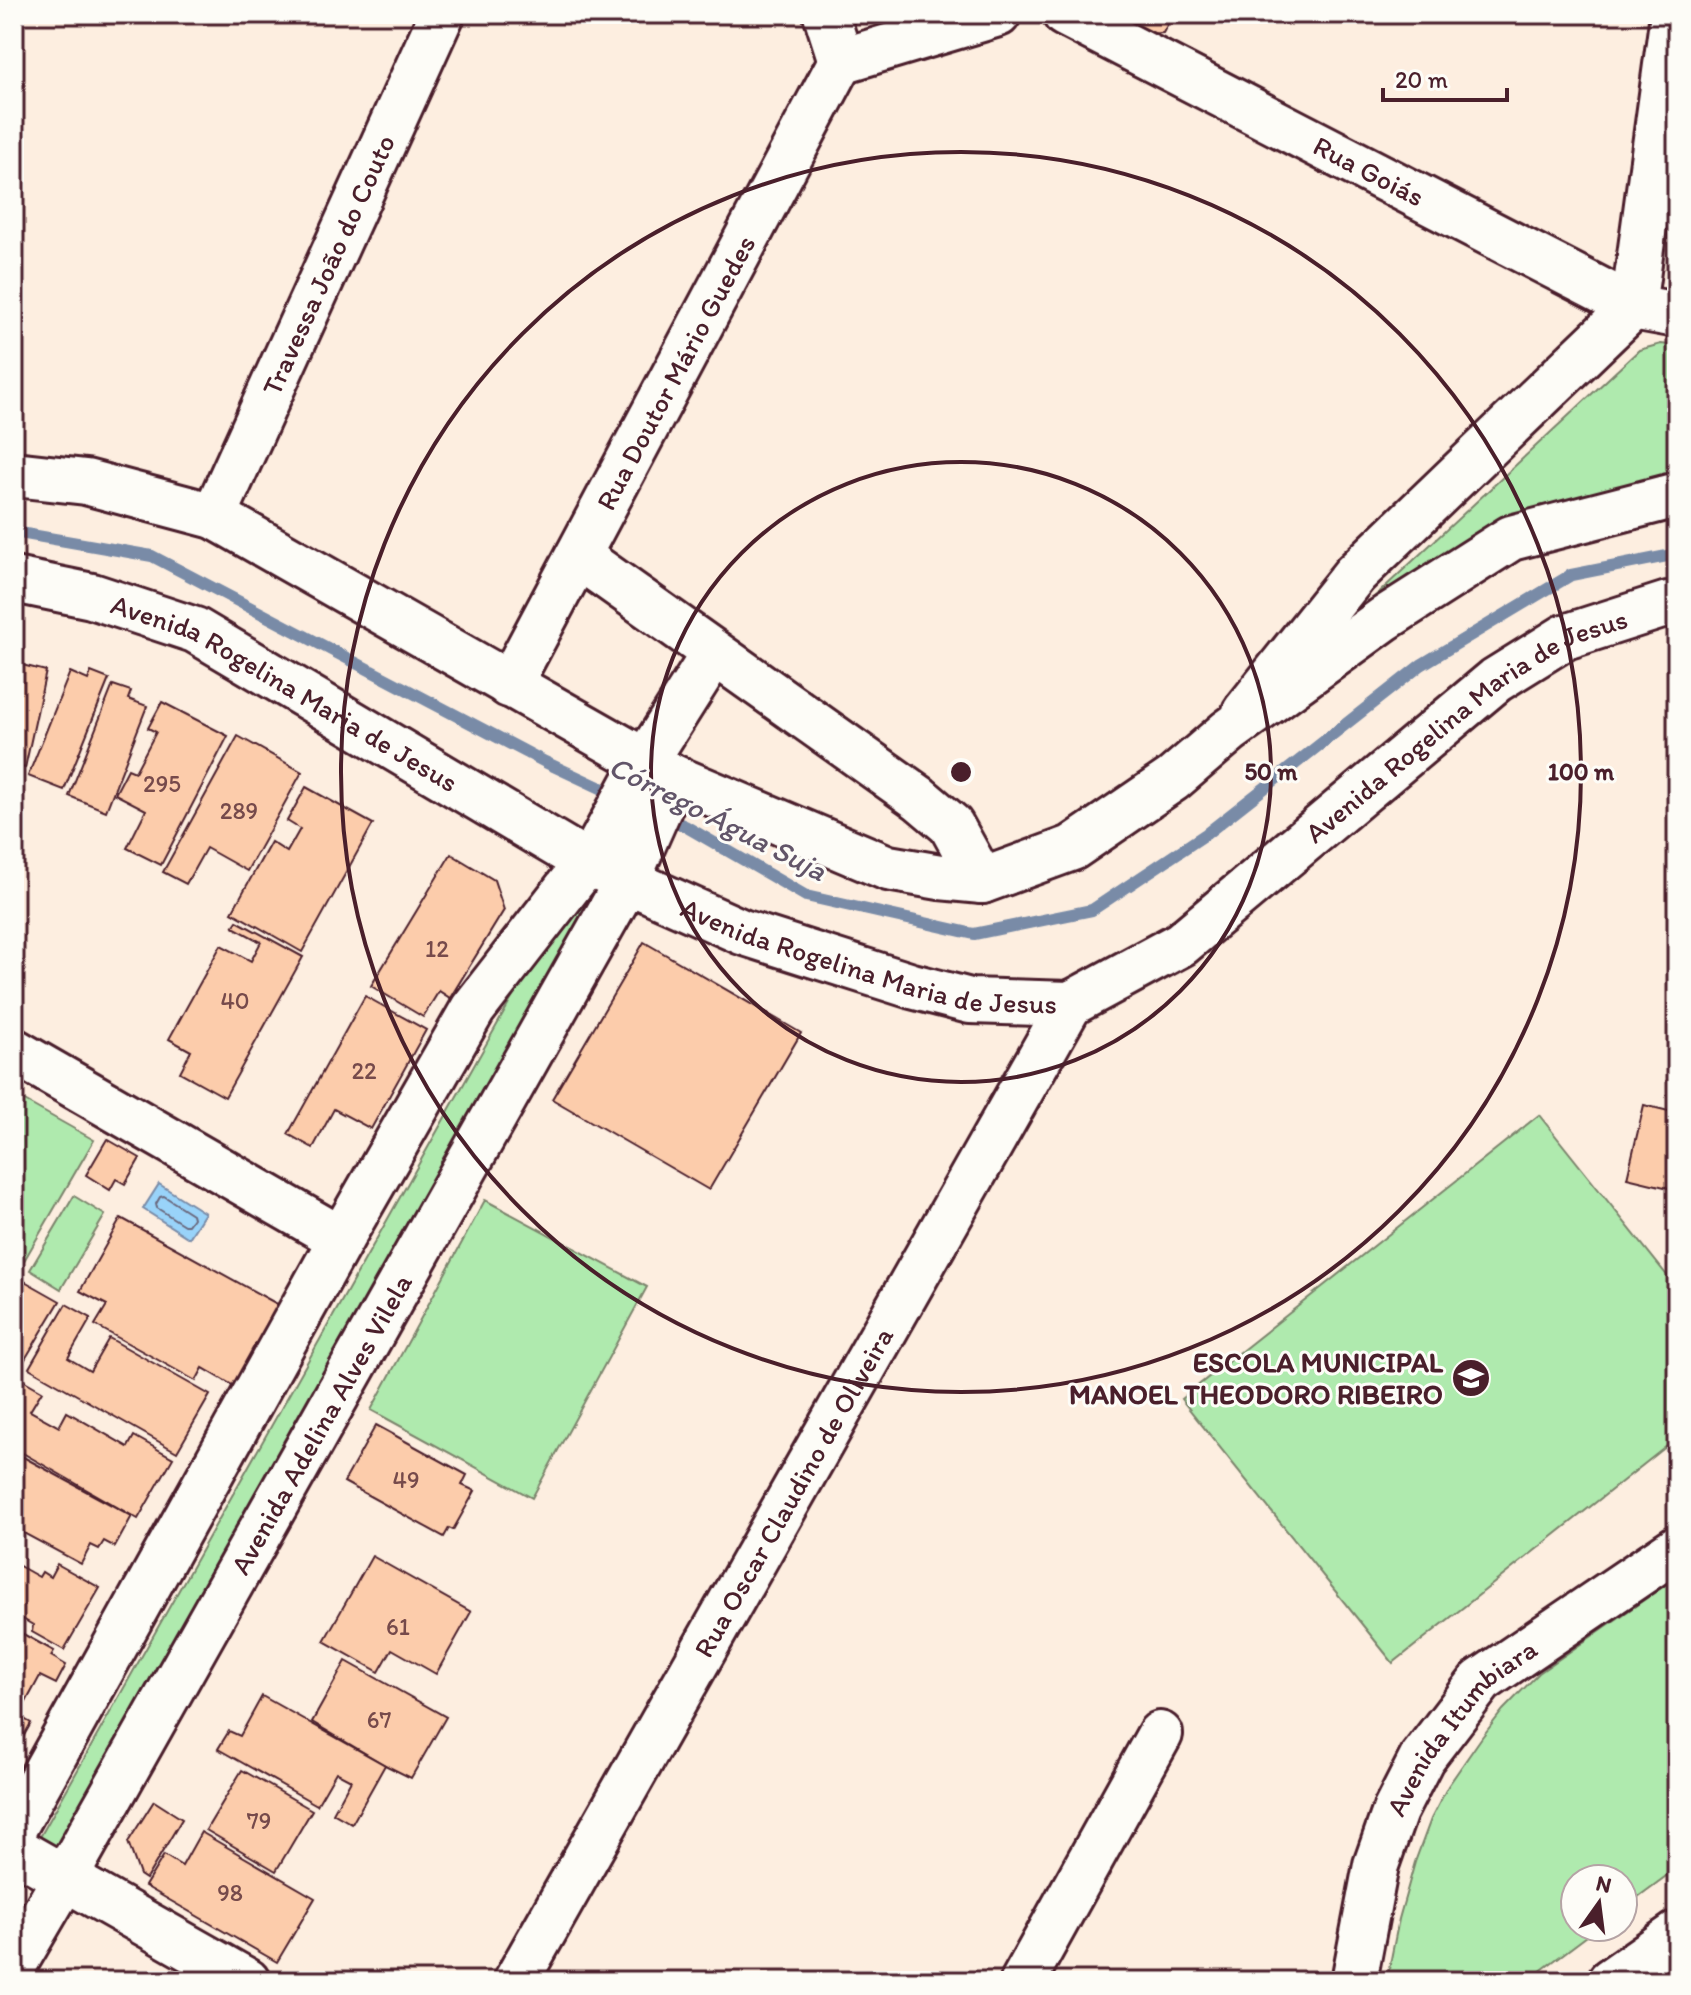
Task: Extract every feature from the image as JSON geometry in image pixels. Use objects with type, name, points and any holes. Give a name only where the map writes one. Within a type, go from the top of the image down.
[{"type":"street","name":"Travessa João do Couto","points":[[214,516],[442,14]]},
{"type":"street","points":[[826,14],[841,61],[998,14]]},
{"type":"street","name":"Rua Goiás","points":[[1065,14],[1633,307],[1677,315]]},
{"type":"street","points":[[1229,731],[1355,574],[1633,307],[1673,14]]},
{"type":"street","name":"Rua Doutor Mário Guedes","points":[[509,685],[841,61]]},
{"type":"street","points":[[14,474],[86,482],[214,516],[509,685],[654,778],[888,868],[982,881],[1072,848],[1173,779],[1229,731],[1384,619],[1511,538],[1677,495]]},
{"type":"street","points":[[578,556],[919,798],[951,825],[982,881]]},
{"type":"street","name":"Avenida Rogelina Maria de Jesus","points":[[14,580],[92,596],[195,630],[612,864],[742,932],[912,986],[970,1001],[1070,1004],[1181,944],[1496,680],[1565,637],[1668,604],[1677,604]]},
{"type":"street","points":[[14,1828],[341,1239],[473,1009],[612,864],[714,653]]},
{"type":"street","name":"Avenida Adelina Alves Vilela","points":[[14,1965],[65,1878],[612,864]]},
{"type":"street","name":"Rua Oscar Claudino de Oliveira","points":[[516,1981],[1070,1004]]},
{"type":"street","points":[[14,1051],[341,1239]]},
{"type":"street","name":"Avenida Itumbiara","points":[[1354,1981],[1376,1865],[1395,1811],[1422,1758],[1481,1681],[1677,1548]]},
{"type":"street","points":[[1023,1981],[1160,1734]]},
{"type":"street","points":[[14,1849],[247,1981]]},
{"type":"street","points":[[1610,1981],[1677,1934]]},
{"type":"green space","points":[[1661,344],[1677,346],[1677,487],[1377,612],[1371,600],[1639,350]]},
{"type":"green space","points":[[574,888],[591,893],[594,906],[53,1850],[40,1841],[40,1837]]},
{"type":"green space","points":[[14,1095],[94,1140],[14,1278]]},
{"type":"green space","points":[[1539,1115],[1677,1288],[1677,1438],[1393,1663],[1181,1399]]},
{"type":"green space","points":[[74,1196],[105,1215],[61,1289],[30,1270]]},
{"type":"green space","points":[[485,1200],[647,1287],[532,1498],[371,1410]]},
{"type":"green space","points":[[1677,1577],[1677,1868],[1639,1896],[1639,1863],[1559,1863],[1559,1943],[1578,1943],[1527,1981],[1389,1981],[1399,1919],[1431,1819],[1448,1786],[1482,1737],[1539,1673]]},
{"type":"water","points":[[159,1184],[205,1213],[189,1238],[143,1209]]},
{"type":"building","points":[[1084,14],[1173,14],[1163,33],[1105,35]]},
{"type":"building","points":[[14,663],[46,671],[25,768],[14,765]]},
{"type":"building","points":[[70,672],[88,680],[91,672],[109,679],[64,790],[28,776]]},
{"type":"building","points":[[113,685],[131,691],[128,699],[147,706],[106,811],[69,796]]},
{"type":"building","points":[[162,702],[228,736],[161,865],[127,848],[146,810],[115,794],[128,769],[135,772],[156,732],[148,728]]},
{"type":"building","points":[[238,736],[302,772],[247,871],[206,848],[186,884],[163,872]]},
{"type":"building","points":[[306,787],[373,824],[302,952],[232,912],[271,842],[287,852],[300,829],[287,821]]},
{"type":"building","points":[[451,854],[494,880],[504,910],[450,998],[439,991],[423,1017],[371,986]]},
{"type":"building","points":[[237,921],[303,957],[225,1097],[180,1072],[191,1051],[169,1039],[221,945],[251,961],[261,942],[233,927]]},
{"type":"building","points":[[644,942],[801,1033],[709,1190],[552,1099]]},
{"type":"building","points":[[365,996],[426,1030],[371,1129],[334,1109],[313,1148],[288,1134]]},
{"type":"building","points":[[1644,1105],[1677,1113],[1677,1190],[1627,1178]]},
{"type":"building","points":[[107,1139],[140,1158],[125,1184],[116,1179],[110,1190],[86,1175]]},
{"type":"building","points":[[121,1218],[279,1305],[234,1386],[203,1368],[196,1381],[95,1325],[107,1305],[80,1291]]},
{"type":"building","points":[[21,1279],[60,1301],[24,1361],[14,1355],[14,1291]]},
{"type":"building","points":[[66,1304],[91,1318],[68,1358],[90,1371],[109,1338],[210,1395],[177,1452],[29,1368]]},
{"type":"building","points":[[23,1380],[42,1391],[30,1411],[59,1427],[67,1412],[128,1447],[134,1436],[173,1458],[138,1519],[14,1448],[14,1396]]},
{"type":"building","points":[[376,1425],[467,1475],[462,1485],[475,1491],[453,1530],[449,1528],[444,1537],[344,1482]]},
{"type":"building","points":[[14,1452],[132,1516],[115,1547],[104,1541],[99,1549],[91,1545],[81,1564],[14,1528]]},
{"type":"building","points":[[372,1556],[471,1612],[436,1674],[392,1649],[379,1672],[324,1641]]},
{"type":"building","points":[[14,1563],[39,1577],[42,1572],[50,1577],[57,1564],[100,1588],[64,1650],[32,1632],[33,1625],[14,1614]]},
{"type":"building","points":[[14,1629],[54,1651],[51,1656],[66,1665],[56,1684],[40,1676],[26,1702],[14,1695]]},
{"type":"building","points":[[346,1661],[446,1717],[411,1778],[312,1722]]},
{"type":"building","points":[[262,1696],[385,1765],[352,1824],[333,1813],[351,1780],[336,1772],[317,1805],[218,1749],[229,1731],[240,1736]]},
{"type":"building","points":[[14,1713],[31,1723],[14,1753]]},
{"type":"building","points":[[242,1770],[312,1810],[276,1871],[206,1830]]},
{"type":"building","points":[[154,1801],[182,1819],[146,1879],[140,1875],[128,1842]]},
{"type":"building","points":[[201,1832],[315,1898],[277,1962],[145,1886],[164,1855],[182,1866]]},
{"type":"waterway","name":"Córrego Água Suja","points":[[14,532],[152,556],[545,762],[618,796]]},
{"type":"waterway","name":"Córrego Água Suja","points":[[664,817],[806,896],[974,934],[1092,910],[1206,834],[1421,665],[1571,575],[1677,554]]},
{"type":"place","name":"ESCOLA MUNICIPAL MANOEL THEODORO RIBEIRO","points":[[1471,1378]]}]
